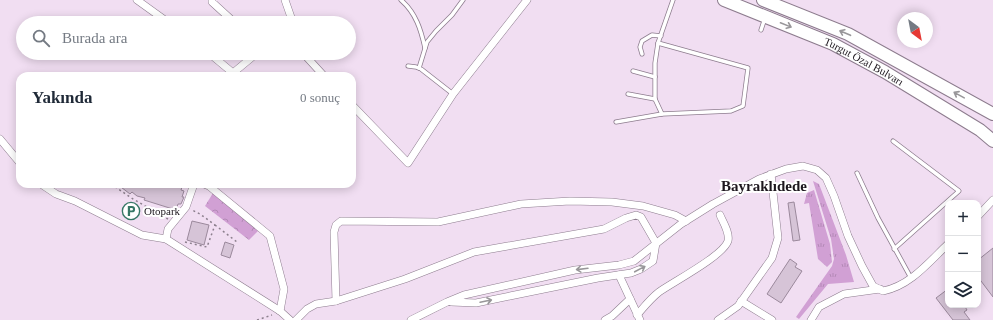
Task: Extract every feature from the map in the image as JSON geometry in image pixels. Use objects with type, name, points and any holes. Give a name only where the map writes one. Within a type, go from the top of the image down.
[{"type":"highway","name":"Turgut Özal Bulvarı","points":[[724,0],[833,44],[885,72],[980,130],[993,141]]},
{"type":"highway","name":"Turgut Özal Bulvarı","points":[[763,0],[848,34],[993,114]]},
{"type":"street","points":[[137,0],[159,16]]},
{"type":"street","points":[[212,0],[212,2],[227,16]]},
{"type":"street","points":[[285,0],[291,16]]},
{"type":"street","points":[[356,109],[408,163],[453,94],[527,0]]},
{"type":"street","points":[[217,60],[232,72]]},
{"type":"street","points":[[234,72],[249,60]]},
{"type":"street","points":[[310,60],[321,72]]},
{"type":"street","points":[[0,139],[16,158]]},
{"type":"street","points":[[411,320],[464,295],[575,270],[619,265],[634,261],[686,220],[720,200],[771,174],[786,169],[803,166],[817,170],[826,178],[848,236],[873,286],[883,291],[893,289],[911,278],[945,247]]},
{"type":"street","points":[[718,320],[738,306],[772,258],[778,238],[771,174]]},
{"type":"street","points":[[47,188],[56,194],[75,201],[142,235],[167,234],[290,320]]},
{"type":"street","points":[[167,234],[186,207],[193,188]]},
{"type":"street","points":[[209,188],[270,236],[284,289],[280,312]]},
{"type":"street","points":[[981,213],[993,200]]},
{"type":"street","points":[[336,301],[334,232],[336,225],[341,221],[438,222],[521,204],[570,201],[612,202],[643,206],[675,215],[686,220]]},
{"type":"street","points":[[296,320],[307,309],[316,304],[336,301],[405,279],[474,252],[604,229],[626,218],[636,215],[641,217],[656,243],[653,261],[631,273],[598,278],[476,303],[447,302]]},
{"type":"street","points":[[619,275],[638,317],[654,296],[701,266],[725,246],[728,241],[728,235],[720,215]]},
{"type":"street","points":[[811,320],[819,308],[844,294],[880,289]]},
{"type":"street","points":[[605,320],[612,316],[630,299]]},
{"type":"street","points":[[741,301],[772,320]]},
{"type":"lane","points":[[401,0],[416,18],[421,29],[425,48]]},
{"type":"lane","points":[[419,68],[427,42],[452,15],[463,0]]},
{"type":"lane","points":[[662,114],[655,99],[655,63],[658,43],[673,0]]},
{"type":"lane","points":[[761,30],[766,17]]},
{"type":"lane","points":[[642,54],[640,47],[642,41],[652,35],[661,36]]},
{"type":"lane","points":[[616,122],[662,114],[731,111],[742,106],[748,68],[658,43]]},
{"type":"lane","points":[[408,66],[419,68],[453,94]]},
{"type":"lane","points":[[633,71],[655,77]]},
{"type":"lane","points":[[628,94],[655,99]]},
{"type":"lane","points":[[893,141],[959,191],[894,249]]},
{"type":"lane","points":[[857,173],[878,218],[911,278]]},
{"type":"path","points":[[117,188],[171,221],[167,234],[187,243],[207,247],[215,225]]},
{"type":"path","points":[[186,207],[200,214],[237,242]]},
{"type":"path","points":[[257,320],[280,312]]},
{"type":"green space","points":[[813,181],[819,184],[846,255],[854,282],[828,284],[799,319],[796,317],[832,266],[834,259],[831,239]]},
{"type":"green space","points":[[814,190],[830,244],[832,262],[827,267],[818,259],[809,203],[804,204],[807,193]]},
{"type":"green space","points":[[213,193],[258,231],[249,240],[205,206]]},
{"type":"building","points":[[122,188],[182,188],[181,190],[184,191],[182,197],[184,197],[181,204],[178,204],[176,210],[144,200],[145,198],[137,196],[132,192],[130,194]]},
{"type":"building","points":[[794,202],[800,240],[793,241],[788,203]]},
{"type":"building","points":[[192,221],[209,225],[204,245],[187,240]]},
{"type":"building","points":[[225,242],[234,245],[230,258],[221,255]]},
{"type":"building","points":[[993,248],[993,297],[981,281],[981,258]]},
{"type":"building","points":[[790,259],[797,264],[795,267],[802,271],[781,303],[767,294]]},
{"type":"building","points":[[945,291],[945,308],[966,308],[967,310],[964,312],[970,320],[953,320],[936,298]]},
{"type":"place","name":"Otopark","points":[[131,211]]},
{"type":"district","name":"Bayraklıdede","points":[[764,186]]}]
